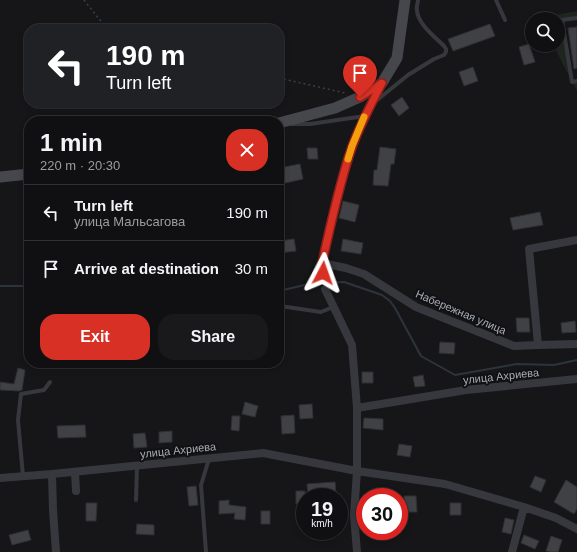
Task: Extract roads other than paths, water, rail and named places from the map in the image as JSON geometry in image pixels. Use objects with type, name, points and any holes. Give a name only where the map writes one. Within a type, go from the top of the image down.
[{"type":"street","points":[[323,273],[322,263],[338,195],[350,153],[365,116],[397,58],[405,0]]},
{"type":"street","points":[[284,122],[335,108],[360,97],[382,83]]},
{"type":"street","points":[[0,178],[24,175]]},
{"type":"street","points":[[538,345],[529,249],[577,240]]},
{"type":"street","name":"Набережная улица","points":[[322,263],[346,268],[364,274],[416,307],[514,346],[577,344]]},
{"type":"street","points":[[325,289],[352,345],[357,408],[357,471],[354,515],[357,552]]},
{"type":"street","name":"улица Ахриева","points":[[357,408],[466,390],[577,379]]},
{"type":"street","name":"улица Ахриева","points":[[0,478],[263,453],[357,471],[445,484],[556,518],[577,530]]},
{"type":"street","points":[[75,472],[76,491]]},
{"type":"street","points":[[52,474],[56,552]]},
{"type":"street","points":[[512,552],[524,507]]},
{"type":"lane","points":[[371,104],[408,75],[434,59],[444,55],[446,52],[444,46],[424,26],[419,18],[416,11],[418,0]]},
{"type":"lane","points":[[496,0],[505,20]]},
{"type":"lane","points":[[577,18],[562,20],[572,82],[577,81]]},
{"type":"lane","points":[[284,123],[310,124],[365,116]]},
{"type":"lane","points":[[284,307],[321,312],[333,307]]},
{"type":"lane","points":[[23,476],[18,420],[21,394],[44,390],[50,382]]},
{"type":"lane","points":[[206,552],[201,485],[209,458]]},
{"type":"lane","points":[[136,500],[137,466]]},
{"type":"waterway","points":[[284,290],[313,283],[344,282],[382,295],[390,301],[395,308],[421,356],[455,375],[517,364],[554,365],[577,360]]},
{"type":"waterway","points":[[0,286],[24,286]]}]
